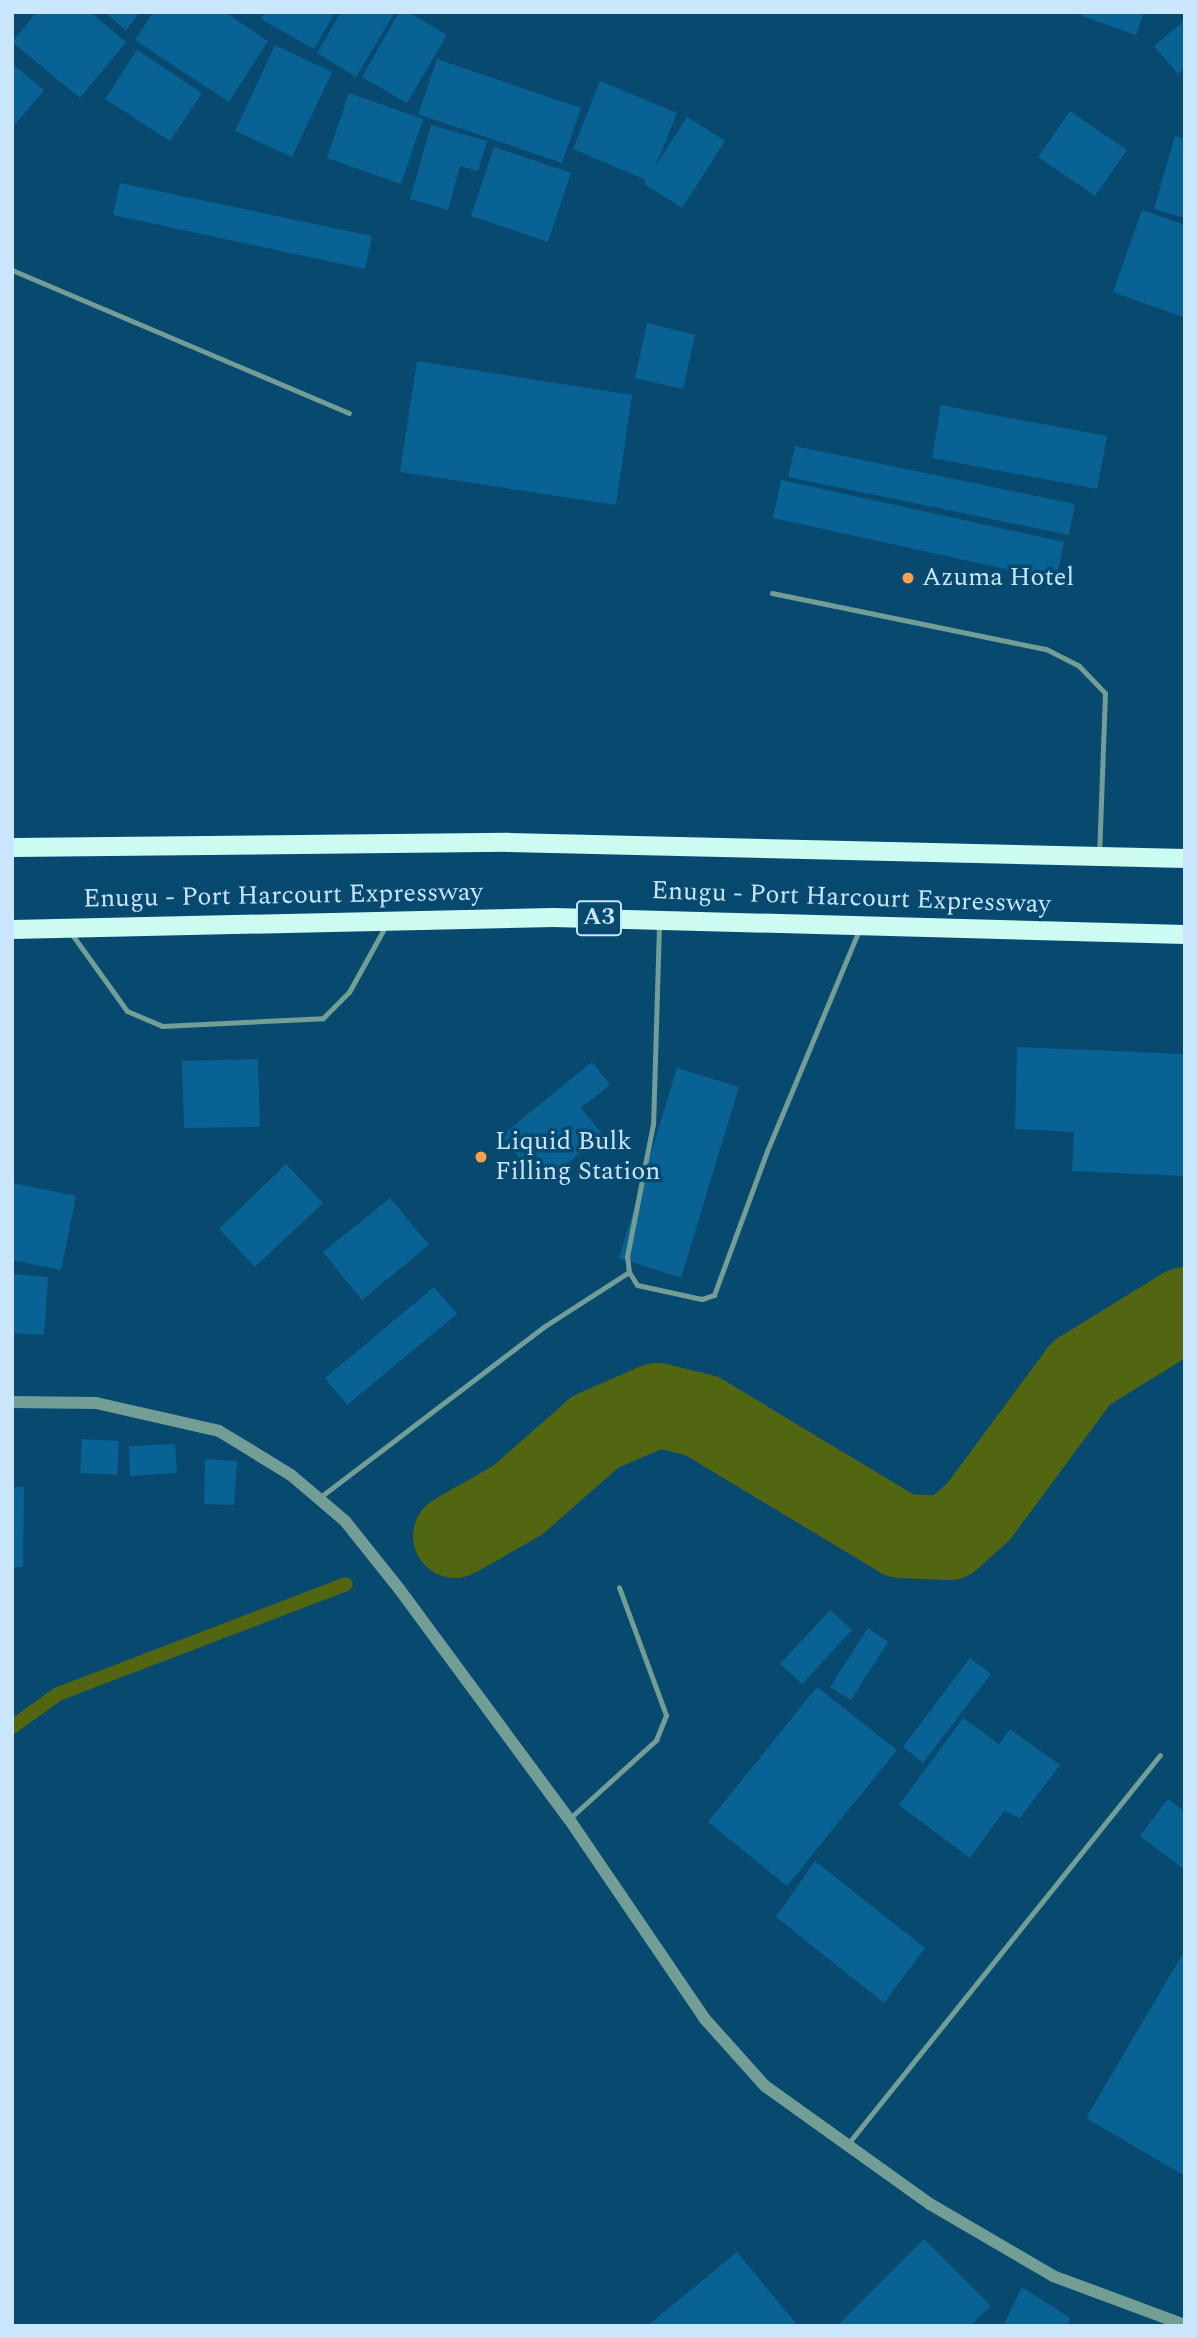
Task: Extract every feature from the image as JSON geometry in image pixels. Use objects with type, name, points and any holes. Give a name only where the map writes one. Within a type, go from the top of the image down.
[{"type":"highway","name":"Enugu - Port Harcourt Expressway","points":[[12,846],[508,842],[1185,858]]},
{"type":"highway","name":"Enugu - Port Harcourt Expressway","points":[[12,929],[388,920],[659,919],[1185,934]]},
{"type":"street","points":[[12,1402],[96,1403],[219,1431],[291,1475],[345,1521],[400,1590],[569,1819],[704,2018],[765,2086],[845,2147],[1053,2276],[1185,2325]]},
{"type":"lane","points":[[12,270],[349,414]]},
{"type":"lane","points":[[772,593],[1046,649],[1079,666],[1105,692],[1099,856]]},
{"type":"lane","points":[[659,919],[653,1124],[628,1256],[629,1272],[637,1286],[688,1299],[715,1294],[767,1151],[862,923]]},
{"type":"lane","points":[[67,927],[127,1011],[162,1026],[323,1017],[349,992],[388,920]]},
{"type":"lane","points":[[319,1498],[545,1326],[629,1272]]},
{"type":"lane","points":[[569,1819],[656,1740],[666,1715],[619,1587]]},
{"type":"lane","points":[[845,2147],[1160,1755]]},
{"type":"building","points":[[37,12],[90,12],[126,42],[80,98],[12,42]]},
{"type":"building","points":[[104,12],[140,12],[126,30]]},
{"type":"building","points":[[153,12],[225,12],[268,41],[229,102],[135,40]]},
{"type":"building","points":[[265,12],[335,12],[314,49],[261,19]]},
{"type":"building","points":[[341,12],[395,12],[356,77],[317,53]]},
{"type":"building","points":[[399,12],[408,12],[447,35],[407,103],[362,77]]},
{"type":"building","points":[[1083,12],[1144,12],[1136,35],[1082,16]]},
{"type":"building","points":[[1185,20],[1185,68],[1178,74],[1154,46]]},
{"type":"building","points":[[275,45],[332,72],[292,157],[235,131]]},
{"type":"building","points":[[137,50],[202,93],[170,141],[105,99]]},
{"type":"building","points":[[437,59],[581,108],[562,163],[418,114]]},
{"type":"building","points":[[12,64],[44,90],[12,128]]},
{"type":"building","points":[[600,81],[677,113],[655,167],[687,117],[725,141],[682,208],[644,184],[646,180],[573,149]]},
{"type":"building","points":[[349,93],[423,119],[401,184],[327,158]]},
{"type":"building","points":[[1070,111],[1127,150],[1095,196],[1038,157]]},
{"type":"building","points":[[431,125],[487,141],[478,171],[460,166],[448,210],[410,199]]},
{"type":"building","points":[[1175,136],[1185,139],[1185,218],[1154,209]]},
{"type":"building","points":[[494,147],[571,173],[548,242],[471,216]]},
{"type":"building","points":[[120,183],[372,236],[365,269],[113,215]]},
{"type":"building","points":[[1142,210],[1185,225],[1185,318],[1113,292]]},
{"type":"building","points":[[647,323],[695,335],[683,389],[635,378]]},
{"type":"building","points":[[417,361],[632,395],[616,505],[400,472]]},
{"type":"building","points":[[941,405],[1107,436],[1097,489],[932,458]]},
{"type":"building","points":[[795,446],[1075,504],[1069,535],[788,477]]},
{"type":"building","points":[[781,480],[1064,542],[1056,580],[773,518]]},
{"type":"building","points":[[1017,1047],[1185,1054],[1185,1176],[1072,1171],[1074,1132],[1015,1129]]},
{"type":"building","points":[[258,1059],[260,1127],[184,1128],[182,1061]]},
{"type":"building","points":[[592,1062],[610,1085],[581,1108],[603,1135],[541,1184],[501,1136]]},
{"type":"building","points":[[677,1068],[739,1087],[681,1278],[619,1258]]},
{"type":"building","points":[[286,1164],[323,1203],[255,1267],[219,1229]]},
{"type":"building","points":[[13,1183],[76,1196],[61,1270],[12,1260]]},
{"type":"building","points":[[390,1198],[429,1245],[362,1300],[323,1252]]},
{"type":"building","points":[[12,1274],[48,1277],[44,1335],[12,1333]]},
{"type":"building","points":[[434,1287],[457,1314],[347,1405],[325,1378]]},
{"type":"building","points":[[82,1439],[119,1441],[117,1475],[80,1473]]},
{"type":"building","points":[[175,1444],[177,1473],[130,1476],[129,1446]]},
{"type":"building","points":[[205,1459],[237,1461],[234,1505],[204,1504]]},
{"type":"building","points":[[12,1487],[24,1487],[23,1567],[12,1567]]},
{"type":"building","points":[[830,1610],[852,1630],[802,1684],[780,1664]]},
{"type":"building","points":[[868,1628],[888,1642],[851,1700],[830,1687]]},
{"type":"building","points":[[970,1658],[991,1674],[923,1763],[903,1747]]},
{"type":"building","points":[[817,1687],[897,1750],[787,1886],[708,1822]]},
{"type":"building","points":[[963,1718],[999,1744],[1010,1729],[1060,1765],[1020,1818],[1004,1811],[970,1858],[899,1805]]},
{"type":"building","points":[[1168,1799],[1185,1812],[1185,1870],[1140,1836]]},
{"type":"building","points":[[815,1861],[925,1948],[884,2003],[776,1917]]},
{"type":"building","points":[[1185,1950],[1185,2176],[1086,2118]]},
{"type":"building","points":[[924,2239],[991,2306],[970,2326],[837,2326]]},
{"type":"building","points":[[737,2252],[798,2326],[647,2326]]},
{"type":"building","points":[[1022,2287],[1070,2318],[1067,2326],[1003,2326]]},
{"type":"waterway","points":[[455,1536],[518,1500],[595,1432],[657,1405],[702,1416],[901,1536],[949,1538],[979,1511],[1081,1373],[1185,1309]]},
{"type":"waterway","points":[[12,1727],[58,1694],[346,1584]]},
{"type":"place","name":"Azuma Hotel","points":[[908,578]]},
{"type":"place","name":"Liquid Bulk Filling Station","points":[[481,1157]]}]
